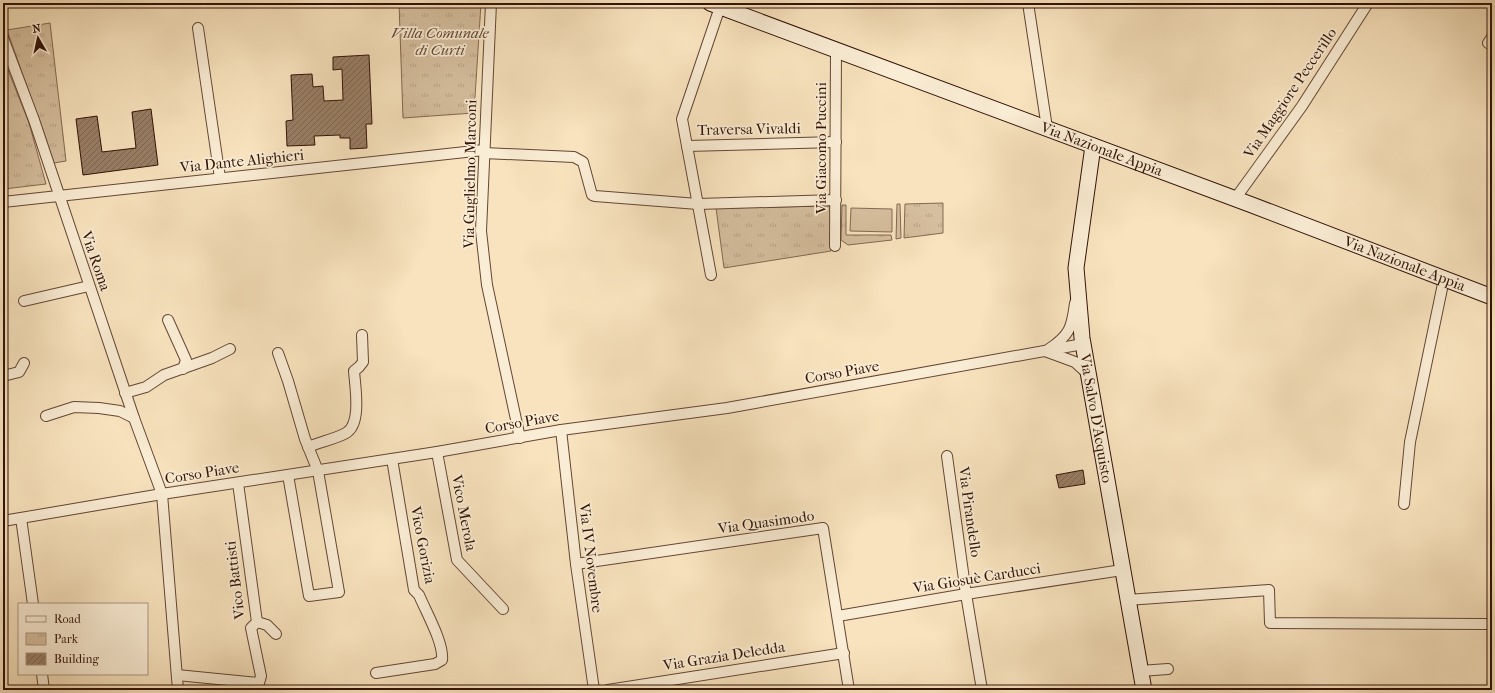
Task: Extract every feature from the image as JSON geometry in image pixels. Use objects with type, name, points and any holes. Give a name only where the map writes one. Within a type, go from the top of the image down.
[{"type":"main road","name":"Via Nazionale Appia","points":[[715,5],[1235,198],[1492,297]]},
{"type":"main road","name":"Via Salvo D'Acquisto","points":[[1093,146],[1076,268],[1083,344],[1144,690]]},
{"type":"street","name":"Via Guglielmo Marconi","points":[[491,3],[481,231],[486,285],[520,438]]},
{"type":"street","points":[[1028,3],[1047,128]]},
{"type":"street","name":"Via Maggiore Peccerillo","points":[[1235,198],[1302,106],[1368,3]]},
{"type":"street","points":[[711,275],[682,119],[715,5]]},
{"type":"street","points":[[198,28],[220,178]]},
{"type":"street","name":"Via Roma","points":[[3,38],[34,120],[125,393],[162,494],[178,690]]},
{"type":"street","name":"Via Giacomo Puccini","points":[[835,246],[836,50]]},
{"type":"street","name":"Traversa Vivaldi","points":[[687,146],[836,142]]},
{"type":"street","name":"Via Dante Alighieri","points":[[3,202],[220,178],[484,152],[574,157],[583,162],[592,195],[698,204]]},
{"type":"street","points":[[698,204],[836,200]]},
{"type":"street","points":[[1404,504],[1410,442],[1444,279]]},
{"type":"street","name":"Corso Piave","points":[[1045,351],[1062,340],[1069,330],[1078,285]]},
{"type":"street","points":[[24,301],[89,286]]},
{"type":"street","points":[[168,320],[186,360],[183,369]]},
{"type":"street","points":[[308,447],[347,432],[352,427],[356,414],[354,371],[363,362],[362,335]]},
{"type":"street","name":"Corso Piave","points":[[4,518],[21,518],[162,494],[437,452],[561,430],[727,408],[1083,344]]},
{"type":"street","points":[[125,393],[146,387],[164,375],[212,358],[230,349]]},
{"type":"street","points":[[1045,351],[1074,362],[1088,374]]},
{"type":"street","points":[[278,353],[308,447],[318,471],[339,592],[309,596],[288,475]]},
{"type":"street","points":[[3,376],[19,372],[24,363]]},
{"type":"street","points":[[46,416],[74,407],[120,411],[134,418]]},
{"type":"street","name":"Via IV Novembre","points":[[561,430],[576,564],[594,690]]},
{"type":"street","name":"Vico Merola","points":[[437,452],[457,560],[503,609]]},
{"type":"street","name":"Via Pirandello","points":[[947,456],[966,594],[982,690]]},
{"type":"street","name":"Vico Gorizia","points":[[376,673],[435,664],[442,660],[443,653],[419,596],[414,590],[392,459]]},
{"type":"street","name":"Vico Battisti","points":[[177,674],[259,683],[262,677],[251,628],[257,622],[238,483]]},
{"type":"street","points":[[21,518],[32,603]]},
{"type":"street","name":"Via Quasimodo","points":[[576,564],[822,528],[838,616],[849,690]]},
{"type":"street","name":"Via Giosuè Carducci","points":[[838,616],[966,594],[1122,570]]},
{"type":"street","points":[[1127,600],[1269,590],[1270,623],[1487,624]]},
{"type":"street","points":[[257,622],[268,625],[276,634]]},
{"type":"street","name":"Via Grazia Deledda","points":[[608,690],[844,653]]},
{"type":"street","points":[[1140,671],[1168,669]]},
{"type":"street","points":[[42,675],[44,690]]},
{"type":"green space","name":"Villa Comunale di Curti","points":[[399,3],[481,3],[474,113],[403,118]]},
{"type":"green space","points":[[50,23],[66,161],[54,163],[7,30]]},
{"type":"green space","points":[[8,70],[29,123],[46,184],[4,189],[3,71]]},
{"type":"green space","points":[[943,203],[943,233],[904,238],[905,204]]},
{"type":"green space","points":[[897,204],[900,204],[901,238],[896,239]]},
{"type":"green space","points":[[842,205],[846,205],[846,235],[891,235],[892,240],[848,245],[841,240]]},
{"type":"green space","points":[[830,206],[831,251],[724,268],[716,208]]},
{"type":"green space","points":[[851,208],[892,209],[892,232],[850,231]]},
{"type":"building","points":[[369,55],[372,124],[366,124],[367,148],[350,149],[350,138],[340,138],[340,135],[314,136],[315,145],[287,146],[286,121],[293,120],[291,75],[312,74],[313,87],[323,86],[324,101],[343,100],[342,69],[333,70],[333,57]]},
{"type":"building","points":[[151,109],[158,165],[83,175],[76,119],[97,116],[102,152],[136,148],[132,112]]},
{"type":"building","points":[[1083,470],[1085,484],[1059,488],[1056,475]]}]
